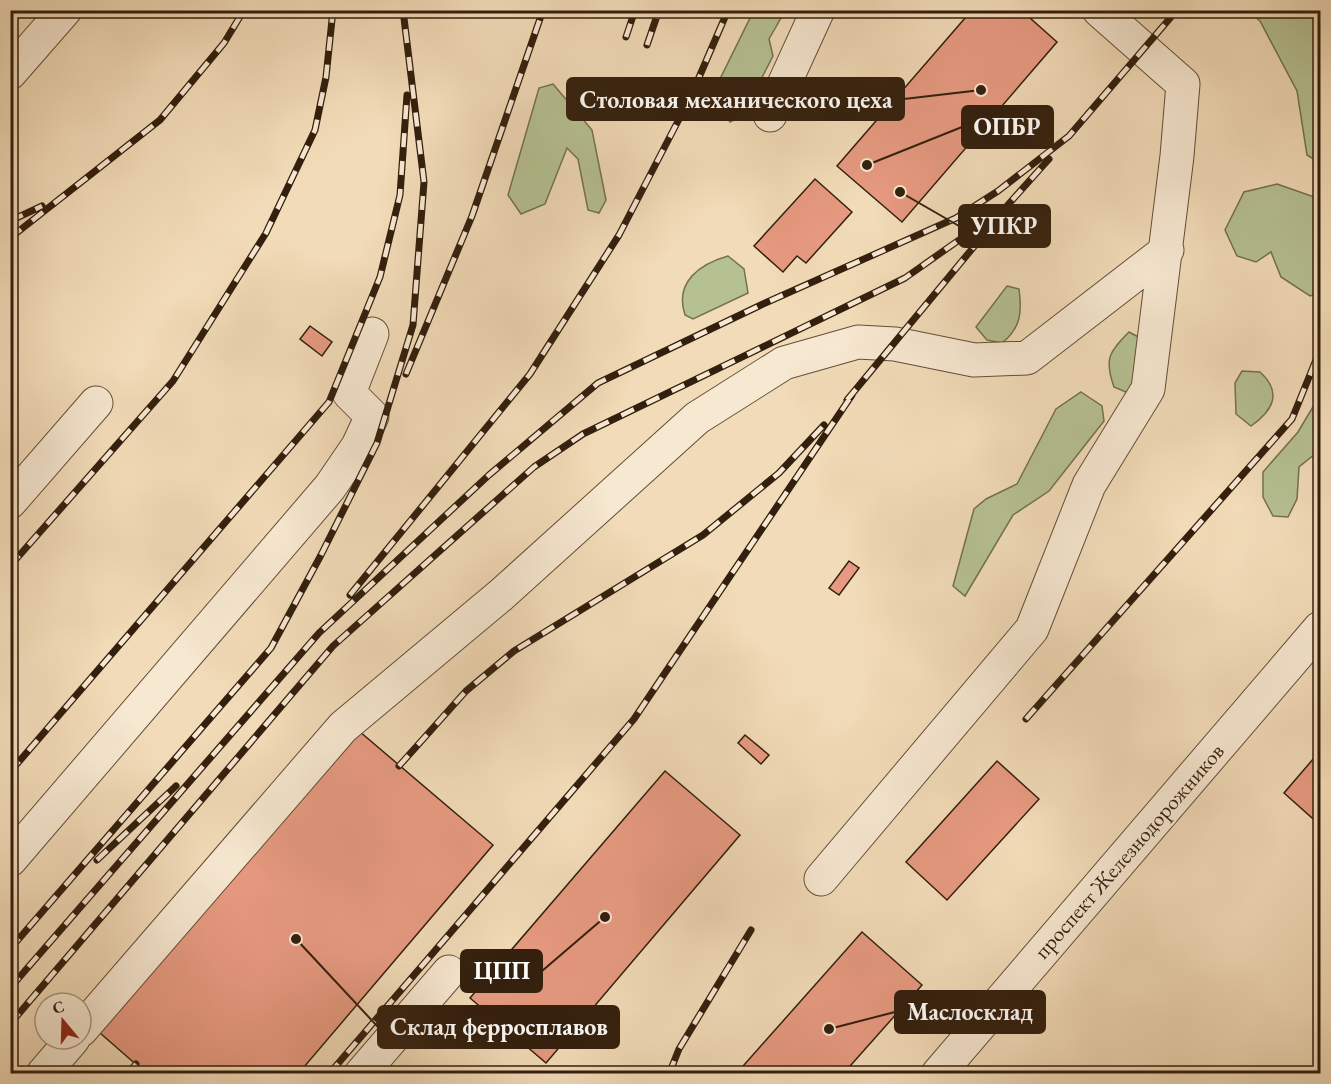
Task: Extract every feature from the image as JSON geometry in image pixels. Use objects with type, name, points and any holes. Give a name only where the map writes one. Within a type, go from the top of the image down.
[{"type":"street","points":[[10,74],[65,10]]},
{"type":"street","points":[[770,115],[818,10]]},
{"type":"street","points":[[820,879],[1032,629],[1089,485],[1148,389],[1167,250],[1183,84],[1099,10]]},
{"type":"street","points":[[93,1016],[343,727],[501,595],[697,418],[784,363],[858,342],[895,344],[974,360],[1027,358],[1167,250]]},
{"type":"street","points":[[10,860],[330,487],[358,446],[372,416],[349,393],[372,334]]},
{"type":"street","points":[[10,502],[96,403]]},
{"type":"street","name":"проспект Железнодорожников","points":[[938,1074],[1320,628]]},
{"type":"street","points":[[361,1074],[449,972]]},
{"type":"street","points":[[43,1074],[63,1051]]},
{"type":"green space","points":[[754,10],[785,11],[769,39],[773,56],[742,116],[730,122],[719,107],[719,81]]},
{"type":"green space","points":[[1248,11],[1320,11],[1320,163],[1307,155],[1297,91],[1260,21]]},
{"type":"green space","points":[[553,84],[592,130],[606,200],[599,213],[588,210],[578,159],[567,148],[545,204],[521,214],[508,195],[539,88]]},
{"type":"green space","points":[[1277,184],[1320,199],[1320,293],[1310,296],[1281,277],[1271,252],[1256,262],[1237,256],[1225,230],[1244,192]]},
{"type":"green space","points":[[728,256],[744,269],[748,293],[693,319],[685,315],[683,293],[686,284],[699,269]]},
{"type":"green space","points":[[1007,286],[1019,289],[1020,312],[1017,325],[1002,343],[987,340],[976,327]]},
{"type":"green space","points":[[1129,332],[1144,340],[1142,360],[1128,393],[1114,387],[1109,363],[1113,351]]},
{"type":"green space","points":[[1242,371],[1260,372],[1267,379],[1273,394],[1270,407],[1251,426],[1236,414],[1235,383]]},
{"type":"green space","points":[[1081,392],[1102,406],[1104,421],[1049,491],[1013,515],[965,596],[953,586],[974,509],[986,499],[1017,484],[1056,409]]},
{"type":"green space","points":[[1320,395],[1320,450],[1299,467],[1297,499],[1288,517],[1273,516],[1263,497],[1263,472],[1298,432]]},
{"type":"building","points":[[972,10],[1021,10],[1057,42],[902,222],[837,166]]},
{"type":"building","points":[[815,179],[852,212],[806,263],[797,256],[783,272],[754,246]]},
{"type":"building","points":[[310,326],[332,342],[322,356],[300,339]]},
{"type":"building","points":[[849,561],[859,568],[839,595],[829,588]]},
{"type":"building","points":[[359,731],[493,845],[298,1074],[147,1074],[100,1033]]},
{"type":"building","points":[[745,735],[769,755],[761,764],[738,743]]},
{"type":"building","points":[[1320,751],[1320,825],[1284,793]]},
{"type":"building","points":[[997,761],[1039,799],[947,900],[906,862]]},
{"type":"building","points":[[665,771],[740,835],[546,1063],[470,998]]},
{"type":"building","points":[[862,932],[922,985],[843,1074],[736,1074]]},
{"type":"railway","points":[[10,238],[160,120],[224,43],[244,10]]},
{"type":"railway","points":[[10,566],[173,381],[266,233],[315,130],[326,77],[333,10]]},
{"type":"railway","points":[[10,949],[271,648],[377,443],[413,325],[424,182],[403,10]]},
{"type":"railway","points":[[406,374],[472,216],[543,10]]},
{"type":"railway","points":[[626,37],[635,10]]},
{"type":"railway","points":[[647,45],[659,10]]},
{"type":"railway","points":[[350,595],[530,374],[619,235],[691,96],[728,10]]},
{"type":"railway","points":[[10,988],[319,633],[489,475],[598,383],[763,304],[956,218],[998,191],[1069,136],[1177,10]]},
{"type":"railway","points":[[1320,10],[1320,36]]},
{"type":"railway","points":[[10,772],[329,402],[380,277],[400,195],[407,95]]},
{"type":"railway","points":[[10,1024],[333,646],[534,467],[583,434],[905,278],[1006,207],[1049,159]]},
{"type":"railway","points":[[10,221],[42,206]]},
{"type":"railway","points":[[847,400],[996,220]]},
{"type":"railway","points":[[1026,719],[1292,419],[1320,350]]},
{"type":"railway","points":[[329,1074],[634,719],[852,395]]},
{"type":"railway","points":[[399,766],[466,691],[514,651],[703,535],[779,473],[824,425]]},
{"type":"railway","points":[[97,860],[176,786]]},
{"type":"railway","points":[[669,1074],[679,1049],[751,930]]},
{"type":"railway","points":[[127,1074],[136,1064]]},
{"type":"place","name":"Столовая механического цеха","points":[[981,90]]},
{"type":"place","name":"ОПБР","points":[[867,165]]},
{"type":"place","name":"УПКР","points":[[900,192]]},
{"type":"place","name":"ЦПП","points":[[605,917]]},
{"type":"place","name":"Склад ферросплавов","points":[[296,939]]},
{"type":"place","name":"Маслосклад","points":[[829,1029]]}]
